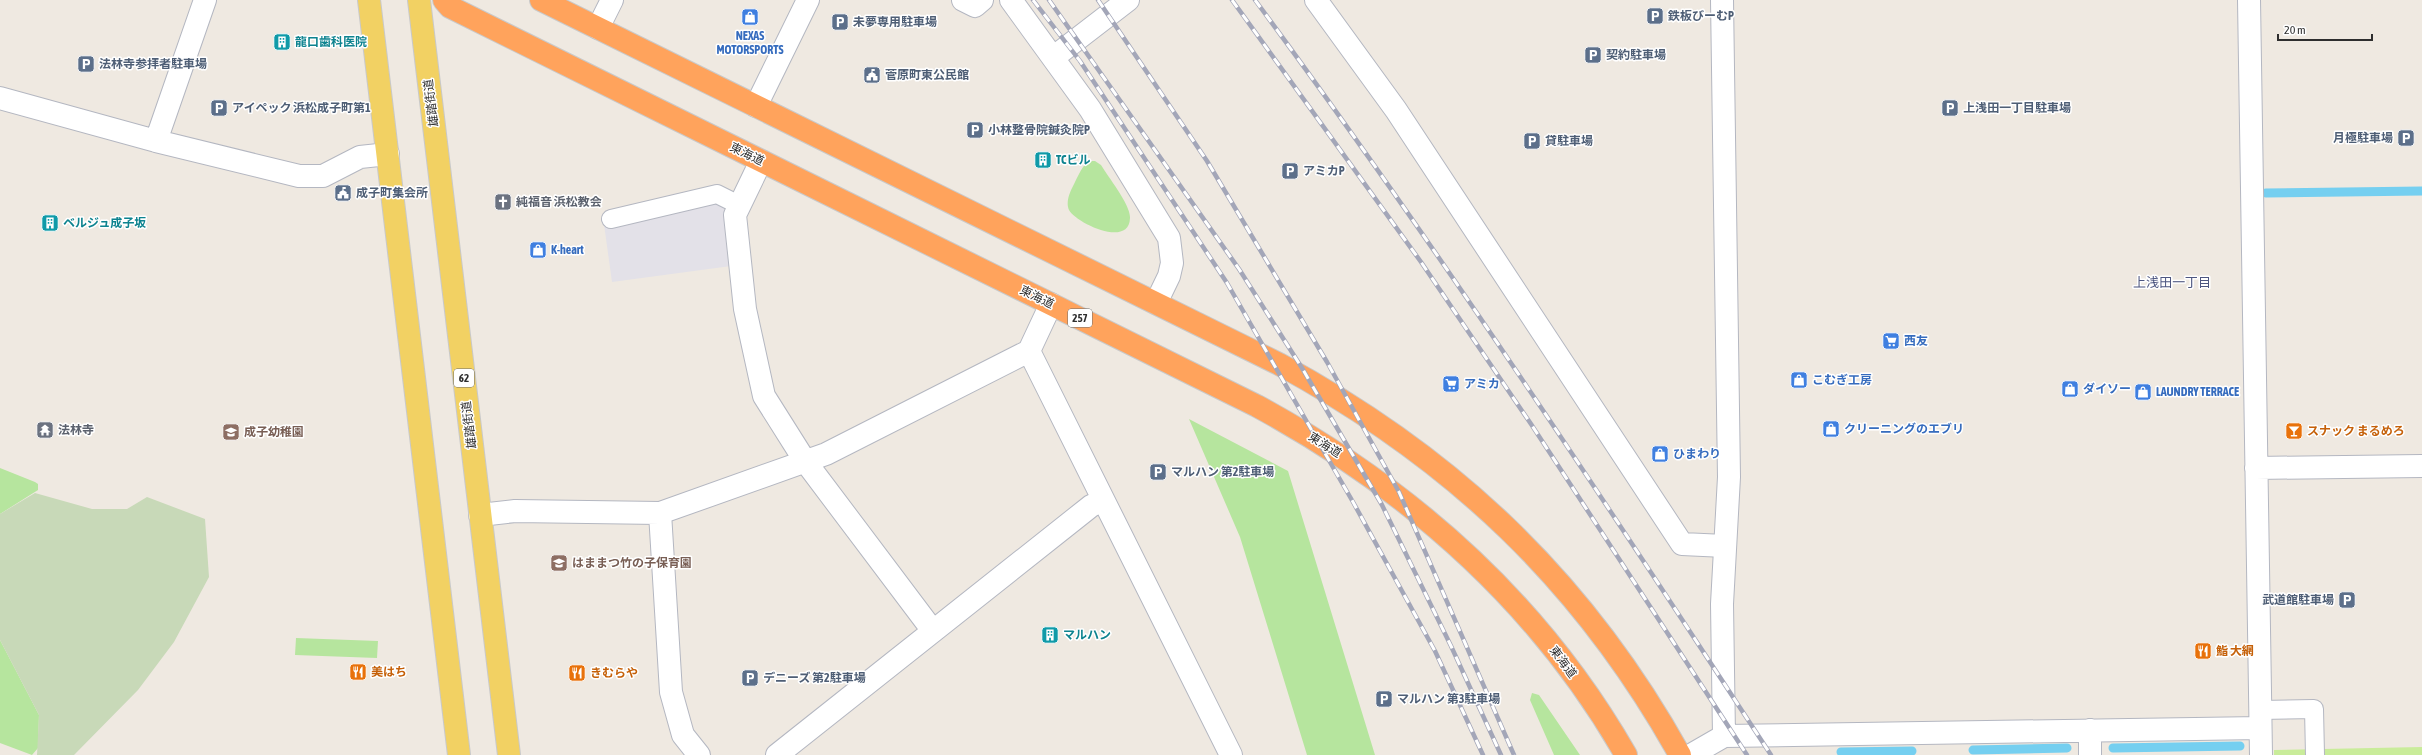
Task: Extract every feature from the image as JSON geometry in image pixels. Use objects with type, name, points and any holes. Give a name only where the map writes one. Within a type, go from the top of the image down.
[{"type":"highway","name":"東海道","points":[[444,0],[450,7],[1264,409],[1302,430],[1385,485],[1462,549],[1532,622],[1592,701],[1626,755]]},
{"type":"highway","points":[[541,0],[1325,389],[1413,447],[1455,480],[1531,552],[1572,597],[1631,675],[1680,755]]},
{"type":"main road","points":[[369,0],[459,755]]},
{"type":"main road","name":"雄踏街道","points":[[419,0],[509,755]]},
{"type":"street","points":[[156,141],[206,0]]},
{"type":"street","points":[[598,28],[612,0]]},
{"type":"street","points":[[756,106],[808,0]]},
{"type":"street","points":[[963,0],[975,6],[982,0]]},
{"type":"street","points":[[1011,0],[1054,57],[1117,150],[1169,238],[1172,263],[1169,276],[1156,304]]},
{"type":"street","points":[[1054,57],[1128,0]]},
{"type":"street","points":[[1316,0],[1396,110],[1682,544],[1725,546]]},
{"type":"street","points":[[1722,0],[1729,477],[1722,604],[1724,736]]},
{"type":"street","points":[[2249,0],[2261,755]]},
{"type":"street","points":[[0,98],[156,141],[311,177],[334,172],[360,157],[388,154]]},
{"type":"street","points":[[761,161],[735,215],[745,309],[764,396],[805,461],[933,631]]},
{"type":"street","points":[[480,515],[515,511],[660,513],[826,454],[1028,351],[1051,304]]},
{"type":"street","points":[[1028,351],[1231,755]]},
{"type":"street","points":[[2256,468],[2422,466]]},
{"type":"street","points":[[777,755],[1091,506],[1103,500]]},
{"type":"street","points":[[660,513],[671,692],[683,735],[699,755]]},
{"type":"street","points":[[1690,755],[1724,736],[2090,730],[2260,719]]},
{"type":"street","points":[[2090,730],[2090,755]]},
{"type":"lane","points":[[611,219],[717,194],[739,205]]},
{"type":"lane","points":[[2260,719],[2314,710],[2315,755]]},
{"type":"shaded area","name":"K-heart","points":[[714,191],[724,205],[731,266],[612,282],[603,217]]},
{"type":"green space","points":[[1088,161],[1095,161],[1101,165],[1127,206],[1130,218],[1127,227],[1121,232],[1101,230],[1091,226],[1081,221],[1069,210],[1068,199],[1070,192]]},
{"type":"green space","points":[[1189,419],[1288,471],[1375,755],[1307,755],[1240,537]]},
{"type":"green space","points":[[0,468],[35,482],[38,484],[38,490],[0,514]]},
{"type":"green space","points":[[35,493],[92,509],[127,509],[147,497],[205,519],[209,577],[174,642],[138,690],[74,755],[37,755],[39,715],[0,640],[0,514]]},
{"type":"green space","points":[[296,638],[378,641],[377,658],[295,655]]},
{"type":"green space","points":[[0,640],[39,715],[38,748],[32,755],[0,743]]},
{"type":"green space","points":[[1532,693],[1539,695],[1580,755],[1554,755],[1530,700]]},
{"type":"green space","points":[[2422,747],[2422,755],[2274,755],[2274,750]]},
{"type":"waterway","points":[[2266,193],[2422,191]]},
{"type":"waterway","points":[[2113,748],[2240,746]]},
{"type":"waterway","points":[[1973,750],[2067,748]]},
{"type":"waterway","points":[[1841,752],[1912,751]]},
{"type":"railway","points":[[1033,0],[1080,61],[1227,283],[1353,502],[1435,651],[1483,755]]},
{"type":"railway","points":[[1049,0],[1239,269],[1302,368],[1382,505],[1451,646],[1501,755]]},
{"type":"railway","points":[[1098,0],[1207,161],[1327,362],[1399,492],[1514,755]]},
{"type":"railway","points":[[1232,0],[1421,262],[1531,424],[1747,755]]},
{"type":"railway","points":[[1255,0],[1454,279],[1582,469],[1771,755]]},
{"type":"place","name":"鉄板びーむP","points":[[1655,16]]},
{"type":"place","name":"NEXAS MOTORSPORTS","points":[[750,17]]},
{"type":"place","name":"未夢専用駐車場","points":[[840,22]]},
{"type":"place","name":"龍口歯科医院","points":[[282,42]]},
{"type":"place","name":"契約駐車場","points":[[1593,55]]},
{"type":"place","name":"法林寺参拝者駐車場","points":[[86,64]]},
{"type":"place","name":"菅原町東公民館","points":[[872,75]]},
{"type":"place","name":"アイペック 浜松成子町第1","points":[[219,108]]},
{"type":"place","name":"上浅田一丁目駐車場","points":[[1950,108]]},
{"type":"place","name":"小林整骨院鍼灸院P","points":[[975,130]]},
{"type":"place","name":"月極駐車場","points":[[2406,138]]},
{"type":"place","name":"貸駐車場","points":[[1532,141]]},
{"type":"place","name":"TCビル","points":[[1043,160]]},
{"type":"place","name":"アミカP","points":[[1290,171]]},
{"type":"place","name":"成子町集会所","points":[[343,193]]},
{"type":"place","name":"純福音 浜松教会","points":[[503,202]]},
{"type":"place","name":"ベルジュ成子坂","points":[[50,223]]},
{"type":"place","name":"K-heart","points":[[538,250]]},
{"type":"place","name":"西友","points":[[1891,341]]},
{"type":"place","name":"こむぎ工房","points":[[1799,380]]},
{"type":"place","name":"アミカ","points":[[1451,384]]},
{"type":"place","name":"ダイソー","points":[[2070,389]]},
{"type":"place","name":"LAUNDRY TERRACE","points":[[2143,392]]},
{"type":"place","name":"クリーニングのエブリ","points":[[1831,429]]},
{"type":"place","name":"法林寺","points":[[45,430]]},
{"type":"place","name":"スナック まるめろ","points":[[2294,431]]},
{"type":"place","name":"成子幼稚園","points":[[231,432]]},
{"type":"place","name":"ひまわり","points":[[1660,454]]},
{"type":"place","name":"マルハン 第2駐車場","points":[[1158,472]]},
{"type":"place","name":"はままつ竹の子保育園","points":[[559,563]]},
{"type":"place","name":"武道館駐車場","points":[[2347,600]]},
{"type":"place","name":"マルハン","points":[[1050,635]]},
{"type":"place","name":"鮨 大網","points":[[2203,651]]},
{"type":"place","name":"美はち","points":[[358,672]]},
{"type":"place","name":"きむらや","points":[[577,673]]},
{"type":"place","name":"デニーズ 第2駐車場","points":[[750,678]]},
{"type":"place","name":"マルハン 第3駐車場","points":[[1384,699]]},
{"type":"district","name":"上浅田一丁目","points":[[2172,282]]}]
